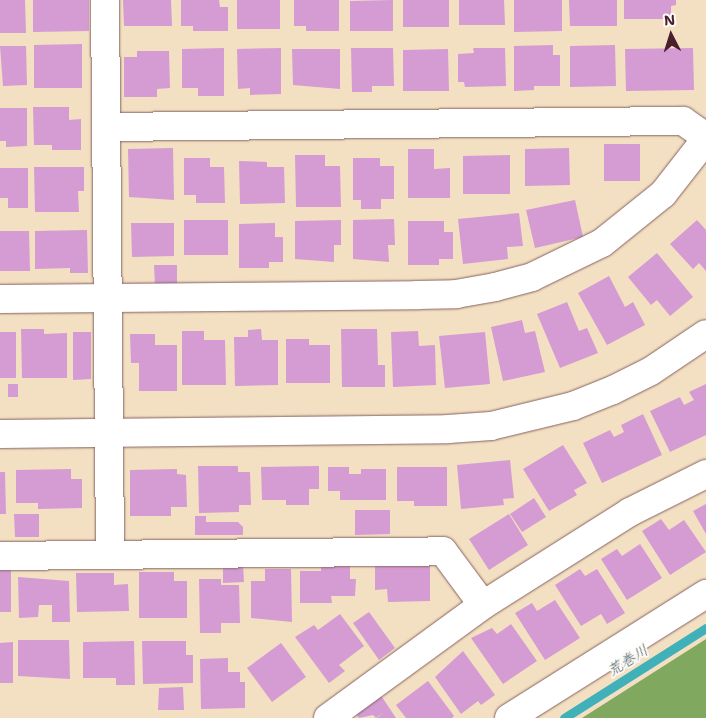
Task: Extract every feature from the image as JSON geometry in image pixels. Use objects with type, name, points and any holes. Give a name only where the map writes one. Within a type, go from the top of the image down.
[{"type":"street","points":[[105,0],[110,555]]},
{"type":"street","points":[[0,299],[427,295],[495,287],[532,277],[602,243],[663,194],[706,138],[683,121],[106,127]]},
{"type":"street","points":[[0,434],[448,429],[491,426],[565,408],[613,390],[651,371],[706,334]]},
{"type":"street","points":[[328,718],[483,605],[630,512],[706,474]]},
{"type":"street","points":[[0,556],[443,551],[483,605]]},
{"type":"street","points":[[510,718],[706,594]]},
{"type":"green space","points":[[706,639],[706,718],[582,718]]},
{"type":"building","points":[[0,0],[25,0],[26,33],[0,33]]},
{"type":"building","points":[[33,0],[89,0],[89,31],[33,32]]},
{"type":"building","points":[[123,0],[171,0],[172,26],[124,26]]},
{"type":"building","points":[[181,0],[219,0],[220,7],[228,7],[228,31],[193,31],[193,26],[181,26]]},
{"type":"building","points":[[237,0],[280,0],[280,29],[237,29]]},
{"type":"building","points":[[294,0],[339,0],[339,31],[306,31],[306,26],[294,26]]},
{"type":"building","points":[[393,0],[393,31],[350,31],[350,1]]},
{"type":"building","points":[[403,0],[449,0],[449,27],[403,27]]},
{"type":"building","points":[[459,0],[504,0],[505,25],[459,25]]},
{"type":"building","points":[[514,0],[562,0],[562,31],[514,32]]},
{"type":"building","points":[[569,0],[617,0],[617,26],[570,26]]},
{"type":"building","points":[[624,0],[676,0],[676,5],[671,6],[671,19],[624,19]]},
{"type":"building","points":[[82,44],[82,88],[34,88],[34,45]]},
{"type":"building","points":[[553,45],[553,55],[560,55],[560,86],[534,86],[534,90],[514,91],[514,46]]},
{"type":"building","points":[[615,45],[616,86],[570,87],[570,46]]},
{"type":"building","points":[[0,46],[26,46],[27,85],[3,86]]},
{"type":"building","points":[[224,48],[224,96],[198,96],[198,88],[182,88],[182,49]]},
{"type":"building","points":[[281,48],[281,94],[250,95],[250,88],[238,89],[237,49]]},
{"type":"building","points":[[351,48],[393,48],[394,86],[372,86],[372,92],[352,92]]},
{"type":"building","points":[[473,48],[505,48],[506,86],[465,87],[464,82],[458,82],[458,54],[474,53]]},
{"type":"building","points":[[693,48],[694,90],[626,91],[625,49]]},
{"type":"building","points":[[292,49],[340,49],[340,89],[293,85]]},
{"type":"building","points":[[448,49],[449,91],[403,91],[403,50]]},
{"type":"building","points":[[137,51],[169,51],[170,88],[157,89],[157,97],[124,97],[124,57],[137,57]]},
{"type":"building","points":[[33,107],[69,107],[69,120],[81,119],[81,150],[52,150],[52,145],[34,145]]},
{"type":"building","points":[[0,108],[27,108],[27,146],[6,147],[6,141],[0,141]]},
{"type":"building","points":[[604,144],[640,144],[640,181],[604,181]]},
{"type":"building","points":[[173,148],[174,200],[129,197],[128,149]]},
{"type":"building","points":[[569,148],[570,185],[525,186],[525,149]]},
{"type":"building","points":[[408,149],[434,149],[434,169],[450,168],[450,198],[408,198]]},
{"type":"building","points":[[295,155],[325,155],[325,166],[340,166],[341,207],[296,207]]},
{"type":"building","points":[[510,155],[510,194],[463,194],[463,156]]},
{"type":"building","points":[[184,158],[210,158],[210,167],[224,167],[225,203],[196,203],[196,195],[184,195]]},
{"type":"building","points":[[353,158],[380,158],[380,166],[394,166],[394,199],[381,199],[381,209],[361,209],[361,200],[353,200]]},
{"type":"building","points":[[239,161],[267,162],[267,167],[284,167],[285,203],[240,204]]},
{"type":"building","points":[[34,167],[84,167],[84,191],[78,191],[79,212],[35,212]]},
{"type":"building","points":[[0,168],[28,168],[28,208],[8,208],[8,198],[0,198]]},
{"type":"building","points":[[575,200],[583,237],[535,248],[526,210]]},
{"type":"building","points":[[519,213],[523,246],[507,247],[508,259],[463,264],[458,219]]},
{"type":"building","points":[[394,219],[395,245],[388,245],[389,262],[353,259],[353,220]]},
{"type":"building","points":[[184,220],[228,220],[228,255],[184,255]]},
{"type":"building","points":[[341,220],[341,245],[334,245],[334,262],[295,259],[295,221]]},
{"type":"building","points":[[697,220],[706,230],[706,271],[699,263],[693,269],[670,244]]},
{"type":"building","points":[[408,221],[444,221],[444,232],[453,232],[453,259],[439,259],[439,265],[408,265]]},
{"type":"building","points":[[131,223],[174,223],[174,256],[132,257]]},
{"type":"building","points":[[275,223],[275,237],[283,237],[283,262],[269,262],[269,268],[239,268],[239,224]]},
{"type":"building","points":[[87,230],[88,273],[70,273],[70,268],[35,269],[35,231]]},
{"type":"building","points":[[0,231],[29,231],[30,271],[0,271]]},
{"type":"building","points":[[657,253],[693,297],[670,316],[657,300],[651,305],[628,277]]},
{"type":"building","points":[[154,265],[177,265],[177,285],[155,286]]},
{"type":"building","points":[[609,276],[625,307],[633,302],[645,325],[607,345],[578,293]]},
{"type":"building","points":[[567,302],[579,331],[587,328],[598,353],[560,368],[537,314]]},
{"type":"building","points":[[522,320],[525,333],[535,331],[545,372],[503,381],[491,327]]},
{"type":"building","points":[[21,329],[44,329],[44,334],[67,333],[67,378],[22,378]]},
{"type":"building","points":[[261,329],[262,340],[278,340],[278,385],[235,386],[234,337],[248,337],[248,330]]},
{"type":"building","points":[[341,329],[377,329],[378,365],[385,365],[385,387],[342,387]]},
{"type":"building","points":[[182,331],[204,331],[204,340],[225,340],[226,385],[182,385]]},
{"type":"building","points":[[418,331],[419,346],[435,345],[436,385],[393,387],[391,332]]},
{"type":"building","points":[[0,332],[16,332],[16,378],[0,378]]},
{"type":"building","points":[[73,332],[91,332],[91,379],[73,380]]},
{"type":"building","points":[[485,332],[490,384],[445,388],[439,336]]},
{"type":"building","points":[[130,334],[155,334],[155,345],[177,345],[177,391],[139,391],[139,363],[131,363]]},
{"type":"building","points":[[286,339],[309,339],[309,345],[330,345],[330,383],[286,383]]},
{"type":"building","points":[[8,384],[18,384],[18,397],[8,397]]},
{"type":"building","points":[[706,384],[706,435],[670,452],[650,411],[680,397],[684,405],[694,400],[689,392]]},
{"type":"building","points":[[643,414],[662,455],[602,483],[583,443],[610,430],[614,437],[624,432],[621,425]]},
{"type":"building","points":[[563,445],[587,483],[574,490],[577,495],[549,511],[523,469]]},
{"type":"building","points":[[510,460],[514,498],[503,499],[504,505],[461,509],[457,465]]},
{"type":"building","points":[[198,466],[238,466],[238,472],[250,472],[251,505],[239,505],[239,512],[199,513]]},
{"type":"building","points":[[319,466],[319,489],[309,489],[309,505],[286,505],[286,500],[262,500],[261,467]]},
{"type":"building","points":[[328,467],[349,467],[349,474],[361,474],[361,469],[386,469],[386,500],[340,500],[340,491],[328,491]]},
{"type":"building","points":[[397,467],[447,467],[447,506],[414,506],[414,501],[397,501]]},
{"type":"building","points":[[71,469],[71,479],[82,479],[82,508],[38,509],[38,503],[16,503],[16,470]]},
{"type":"building","points":[[177,469],[177,474],[186,475],[187,507],[171,507],[171,516],[130,516],[130,470]]},
{"type":"building","points":[[0,472],[5,472],[6,514],[0,514]]},
{"type":"building","points":[[534,498],[546,517],[522,532],[510,514]]},
{"type":"building","points":[[706,504],[706,534],[693,511]]},
{"type":"building","points":[[355,510],[390,510],[390,534],[355,535]]},
{"type":"building","points":[[14,514],[39,514],[39,537],[15,537]]},
{"type":"building","points":[[509,514],[528,545],[489,570],[469,539]]},
{"type":"building","points":[[195,516],[206,516],[206,522],[238,522],[243,527],[243,535],[195,535]]},
{"type":"building","points":[[661,519],[669,530],[684,520],[706,552],[670,575],[642,531]]},
{"type":"building","points":[[640,544],[662,578],[627,600],[601,559],[617,549],[622,556]]},
{"type":"building","points":[[350,564],[350,579],[356,579],[355,596],[331,596],[332,603],[300,603],[300,571],[321,571],[321,565]]},
{"type":"building","points":[[375,564],[430,564],[430,601],[388,602],[387,589],[375,590]]},
{"type":"building","points":[[223,565],[243,565],[244,582],[223,583]]},
{"type":"building","points":[[265,569],[291,569],[292,622],[251,618],[251,581],[265,581]]},
{"type":"building","points":[[580,569],[585,576],[597,569],[625,613],[607,624],[601,614],[581,626],[555,585]]},
{"type":"building","points":[[0,570],[11,570],[11,612],[0,612]]},
{"type":"building","points":[[139,572],[174,572],[174,581],[187,581],[187,618],[139,618]]},
{"type":"building","points":[[76,573],[114,573],[114,585],[128,584],[129,611],[77,612]]},
{"type":"building","points":[[18,577],[69,581],[70,622],[52,622],[52,605],[39,605],[38,617],[19,618]]},
{"type":"building","points":[[199,579],[221,579],[221,585],[239,585],[240,623],[221,623],[221,633],[200,633]]},
{"type":"building","points":[[555,600],[580,638],[545,660],[515,613],[532,603],[537,611]]},
{"type":"building","points":[[369,612],[395,648],[379,660],[353,623]]},
{"type":"building","points":[[340,614],[364,646],[339,665],[345,671],[329,683],[295,637],[314,625],[318,630]]},
{"type":"building","points":[[511,624],[537,661],[503,684],[471,638],[492,628],[497,634]]},
{"type":"building","points":[[18,640],[69,640],[70,679],[18,676]]},
{"type":"building","points":[[134,641],[135,685],[116,685],[116,678],[83,678],[83,642]]},
{"type":"building","points":[[142,641],[186,641],[186,655],[193,655],[193,683],[143,684]]},
{"type":"building","points":[[13,642],[13,683],[0,683],[0,643]]},
{"type":"building","points":[[281,643],[306,677],[272,702],[247,668]]},
{"type":"building","points":[[463,651],[495,695],[481,705],[478,701],[461,714],[435,677]]},
{"type":"building","points":[[228,658],[228,672],[240,672],[240,682],[245,682],[245,708],[201,709],[200,659]]},
{"type":"building","points":[[428,681],[454,716],[452,718],[406,718],[396,705]]},
{"type":"building","points":[[183,687],[184,710],[158,710],[159,688]]},
{"type":"building","points":[[380,694],[396,718],[377,718],[384,712],[376,718],[373,715],[359,718],[355,713]]},
{"type":"waterway","name":"荒巻川","points":[[564,718],[706,628]]}]
